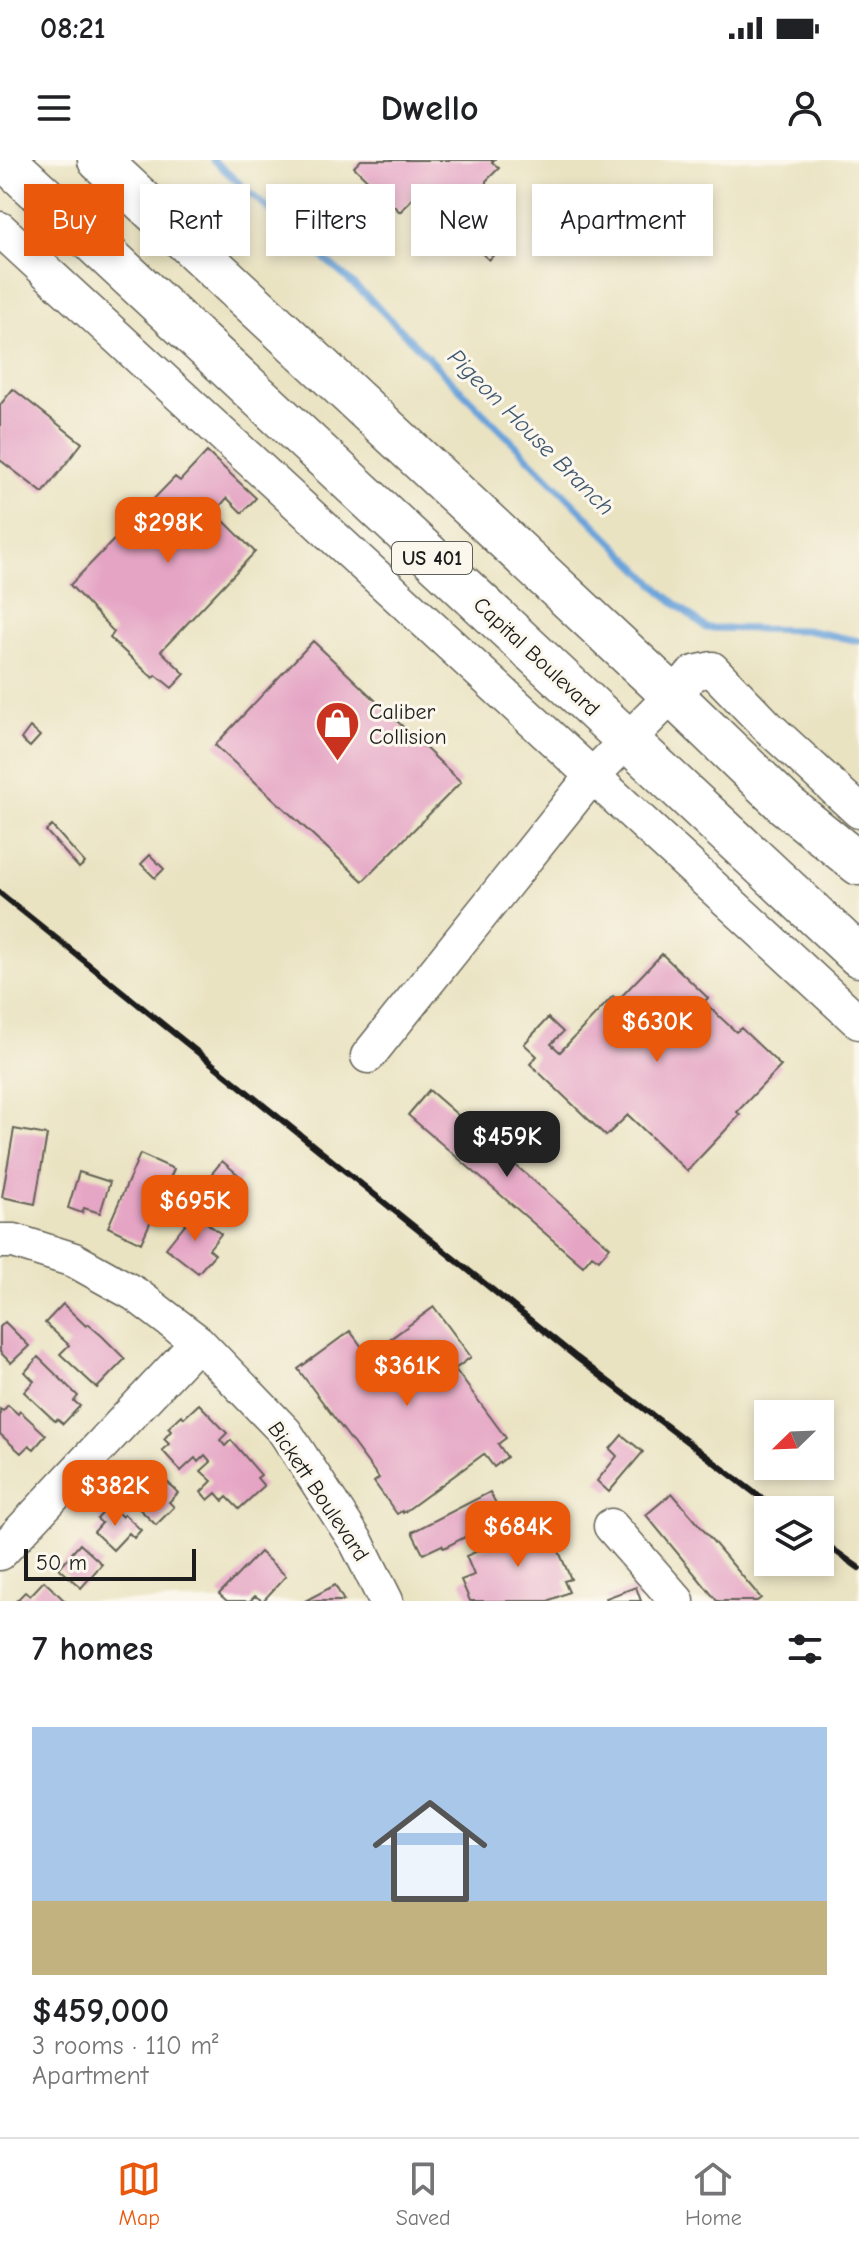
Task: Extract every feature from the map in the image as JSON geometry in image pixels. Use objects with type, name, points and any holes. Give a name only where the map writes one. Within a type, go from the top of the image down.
[{"type":"main road","name":"Capital Boulevard","points":[[5,160],[859,956]]},
{"type":"main road","name":"US 401","points":[[99,160],[786,805],[859,864]]},
{"type":"street","points":[[0,229],[859,1022]]},
{"type":"street","points":[[368,1056],[592,776],[694,673],[712,669],[768,727],[859,811]]},
{"type":"street","name":"Bickett Boulevard","points":[[0,1241],[14,1241],[74,1260],[135,1294],[198,1342],[285,1432],[357,1543],[386,1601]]},
{"type":"street","points":[[0,1553],[198,1342]]},
{"type":"street","points":[[611,1526],[677,1601]]},
{"type":"building","points":[[361,160],[494,160],[492,162],[499,168],[486,184],[411,184],[411,200],[400,212],[395,207],[395,184],[371,184],[354,167]]},
{"type":"building","points":[[13,389],[82,443],[43,493],[0,460],[0,405]]},
{"type":"building","points":[[207,452],[256,498],[242,513],[227,498],[215,512],[255,552],[161,651],[185,674],[172,688],[156,675],[153,678],[110,638],[114,632],[70,585],[175,477],[180,481]]},
{"type":"building","name":"Caliber Collision","points":[[313,641],[461,782],[363,881],[215,745]]},
{"type":"building","points":[[30,727],[40,736],[30,747],[21,739]]},
{"type":"building","points":[[52,826],[85,863],[79,868],[46,831]]},
{"type":"building","points":[[150,855],[164,869],[155,878],[141,864]]},
{"type":"building","points":[[662,954],[708,998],[704,1002],[736,1032],[741,1028],[781,1066],[687,1171],[628,1115],[606,1136],[530,1064],[537,1056],[524,1044],[548,1018],[563,1032],[551,1044],[560,1052],[613,996],[618,1000]]},
{"type":"building","points":[[429,1090],[610,1247],[599,1260],[592,1255],[583,1266],[408,1115]]},
{"type":"building","points":[[14,1129],[47,1135],[35,1204],[2,1197]]},
{"type":"building","points":[[140,1154],[174,1169],[141,1243],[108,1227]]},
{"type":"building","points":[[222,1161],[242,1178],[224,1200],[204,1183]]},
{"type":"building","points":[[79,1172],[110,1182],[100,1213],[84,1208],[82,1213],[68,1208]]},
{"type":"building","points":[[194,1213],[221,1234],[209,1249],[215,1254],[198,1273],[166,1248]]},
{"type":"building","points":[[63,1304],[125,1359],[97,1388],[60,1354],[69,1345],[45,1323]]},
{"type":"building","points":[[434,1307],[471,1357],[455,1369],[506,1438],[498,1444],[507,1457],[494,1467],[484,1454],[403,1513],[397,1514],[374,1482],[379,1478],[298,1369],[350,1331],[368,1355]]},
{"type":"building","points":[[5,1322],[29,1346],[11,1363],[0,1352],[0,1327]]},
{"type":"building","points":[[38,1357],[78,1396],[74,1401],[80,1406],[63,1424],[57,1419],[55,1421],[24,1392],[34,1381],[25,1372]]},
{"type":"building","points":[[199,1404],[227,1433],[220,1440],[225,1446],[231,1440],[261,1475],[257,1478],[264,1486],[239,1509],[227,1497],[223,1501],[216,1493],[208,1500],[201,1492],[212,1481],[201,1471],[211,1462],[205,1455],[198,1462],[195,1458],[181,1471],[162,1450],[169,1444],[164,1439],[171,1431],[168,1428]]},
{"type":"building","points":[[8,1405],[18,1414],[20,1411],[46,1435],[34,1449],[29,1445],[21,1453],[0,1434],[0,1409],[3,1411]]},
{"type":"building","points":[[622,1435],[643,1452],[609,1492],[597,1481],[617,1456],[610,1449]]},
{"type":"building","points":[[154,1468],[178,1493],[169,1502],[174,1507],[156,1525],[126,1496]]},
{"type":"building","points":[[490,1492],[503,1517],[444,1548],[442,1545],[423,1554],[412,1532]]},
{"type":"building","points":[[672,1493],[761,1598],[757,1601],[717,1601],[646,1515]]},
{"type":"building","points":[[110,1505],[141,1530],[134,1538],[129,1533],[113,1550],[94,1532],[102,1523],[97,1519]]},
{"type":"building","points":[[546,1522],[571,1579],[564,1581],[569,1592],[548,1601],[470,1601],[461,1580],[474,1575],[466,1556]]},
{"type":"building","points":[[80,1544],[102,1564],[81,1588],[59,1568]]},
{"type":"building","points":[[260,1552],[286,1576],[263,1601],[255,1596],[250,1601],[227,1601],[219,1594]]},
{"type":"building","points":[[44,1581],[65,1601],[16,1601],[25,1592],[30,1596]]},
{"type":"building","points":[[335,1585],[344,1601],[305,1601]]},
{"type":"building","points":[[636,1587],[641,1601],[607,1601],[606,1598]]},
{"type":"waterway","name":"Pigeon House Branch","points":[[213,160],[370,299],[664,594],[706,628],[806,630],[859,641]]},
{"type":"railway","points":[[0,893],[576,1357],[759,1496]]},
{"type":"railway","points":[[834,1550],[859,1568]]},
{"type":"place","name":"Caliber Collision","points":[[338,763]]}]
